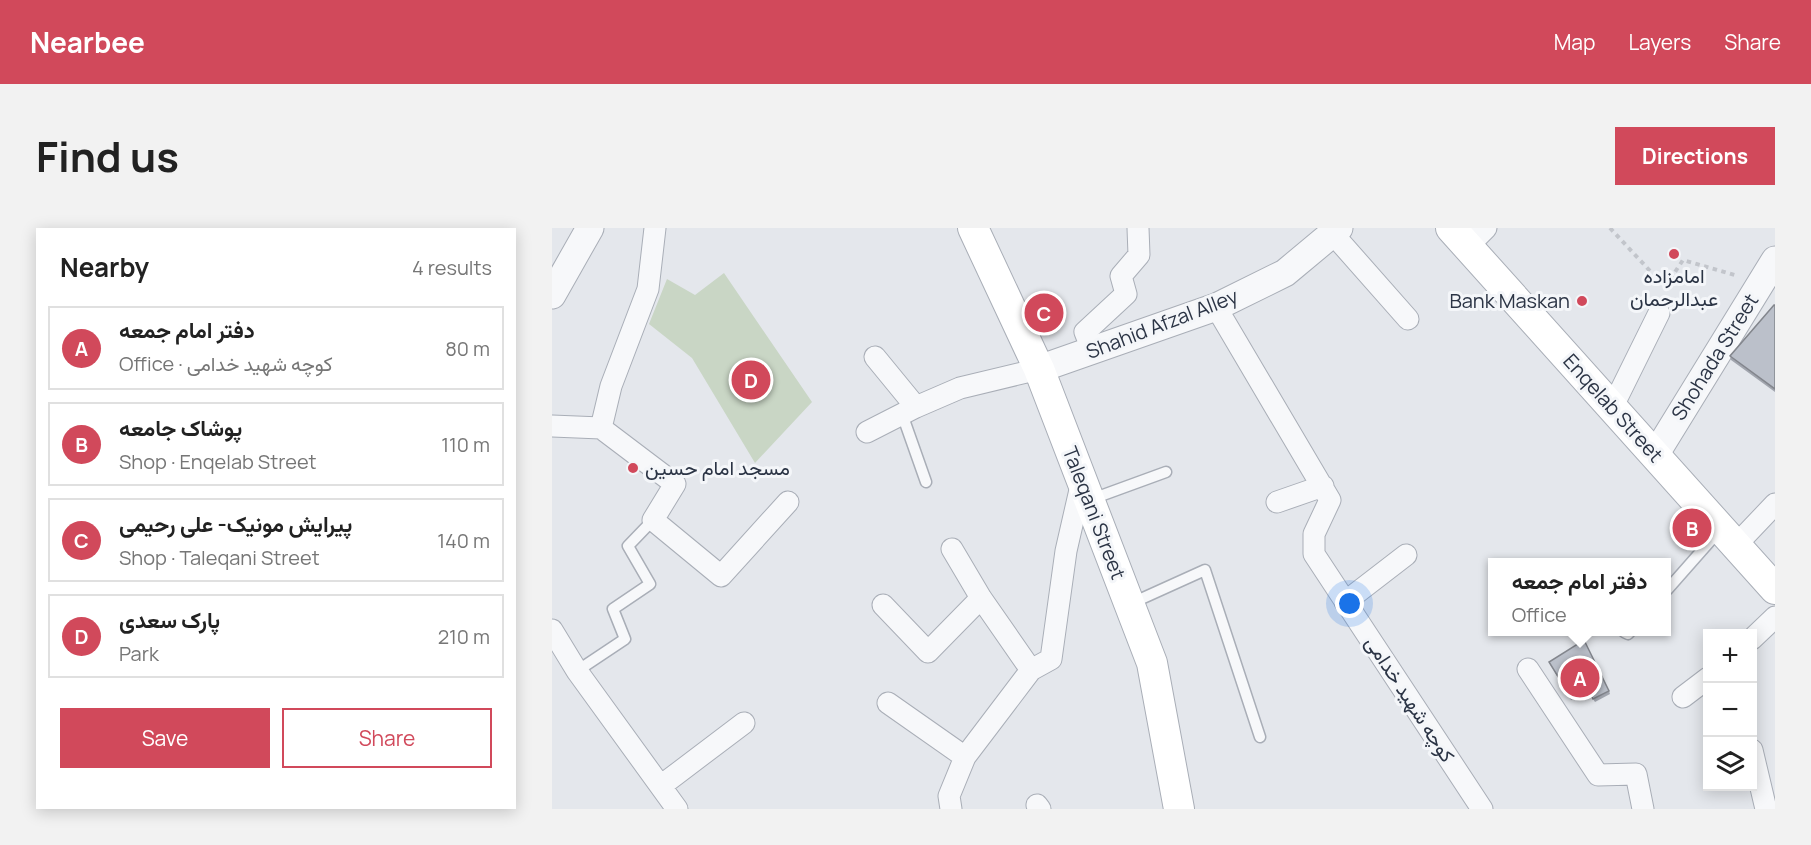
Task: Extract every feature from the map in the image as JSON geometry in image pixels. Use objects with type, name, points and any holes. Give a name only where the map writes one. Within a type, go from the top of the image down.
[{"type":"main road","name":"Taleqani Street","points":[[973,228],[1039,369],[1152,663],[1179,809]]},
{"type":"main road","name":"Enqelab Street","points":[[1469,234],[1612,408],[1775,589]]},
{"type":"street","points":[[552,295],[590,228]]},
{"type":"street","points":[[601,428],[611,386],[648,289],[655,228]]},
{"type":"street","points":[[1092,350],[1085,332],[1126,294],[1121,276],[1139,255],[1138,228]]},
{"type":"street","points":[[1336,231],[1408,319]]},
{"type":"street","name":"Shahid Afzal Alley","points":[[1039,369],[1216,307],[1285,273],[1336,231]]},
{"type":"street","name":"Shohada Street","points":[[1655,455],[1768,286],[1775,260]]},
{"type":"street","name":"کوچه شهید خدامی","points":[[1216,307],[1330,500],[1314,534],[1314,554],[1482,809]]},
{"type":"street","points":[[1612,408],[1659,313]]},
{"type":"street","points":[[875,357],[909,410]]},
{"type":"street","points":[[867,432],[909,410],[960,388],[1039,369]]},
{"type":"street","points":[[552,426],[601,428],[675,484],[653,520],[721,576],[788,502]]},
{"type":"street","points":[[1277,502],[1323,486]]},
{"type":"street","points":[[951,809],[949,796],[965,758],[1031,670],[1051,659],[1066,551],[1085,490]]},
{"type":"street","points":[[1728,537],[1775,504]]},
{"type":"street","points":[[952,549],[981,598],[1031,670]]},
{"type":"street","points":[[1345,602],[1406,555]]},
{"type":"street","points":[[883,605],[928,652],[981,598]]},
{"type":"street","points":[[1757,634],[1775,616]]},
{"type":"street","points":[[552,630],[577,671],[662,785],[677,809]]},
{"type":"street","points":[[1528,669],[1598,775],[1636,774],[1643,809]]},
{"type":"street","points":[[1683,698],[1703,681]]},
{"type":"street","points":[[888,703],[965,758]]},
{"type":"street","points":[[662,785],[744,723]]},
{"type":"street","points":[[1757,771],[1766,809]]},
{"type":"lane","points":[[909,410],[926,482]]},
{"type":"lane","points":[[1085,490],[1166,472]]},
{"type":"lane","points":[[577,671],[626,639],[613,609],[650,584],[628,546],[653,520]]},
{"type":"lane","points":[[1671,587],[1728,537]]},
{"type":"lane","points":[[1129,604],[1205,570],[1260,737]]},
{"type":"path","points":[[1614,229],[1665,287],[1683,260],[1768,286]]},
{"type":"green space","points":[[724,273],[812,402],[755,463],[692,358],[649,324],[667,279],[695,295]]},
{"type":"building","points":[[1775,305],[1775,389],[1730,356]]},
{"type":"building","points":[[1584,640],[1609,691],[1593,699],[1587,687],[1570,696],[1549,662]]},
{"type":"place","name":"امامزاده عبدالرحمان","points":[[1674,254]]},
{"type":"place","name":"Bank Maskan","points":[[1582,301]]},
{"type":"place","name":"پیرایش مونیک- علی رحیمی","points":[[1044,313]]},
{"type":"place","name":"پارک سعدی","points":[[751,380]]},
{"type":"place","name":"مسجد امام حسین","points":[[633,468]]},
{"type":"place","name":"پوشاک جامعه","points":[[1692,528]]},
{"type":"place","name":"دفتر امام جمعه","points":[[1580,678]]}]
